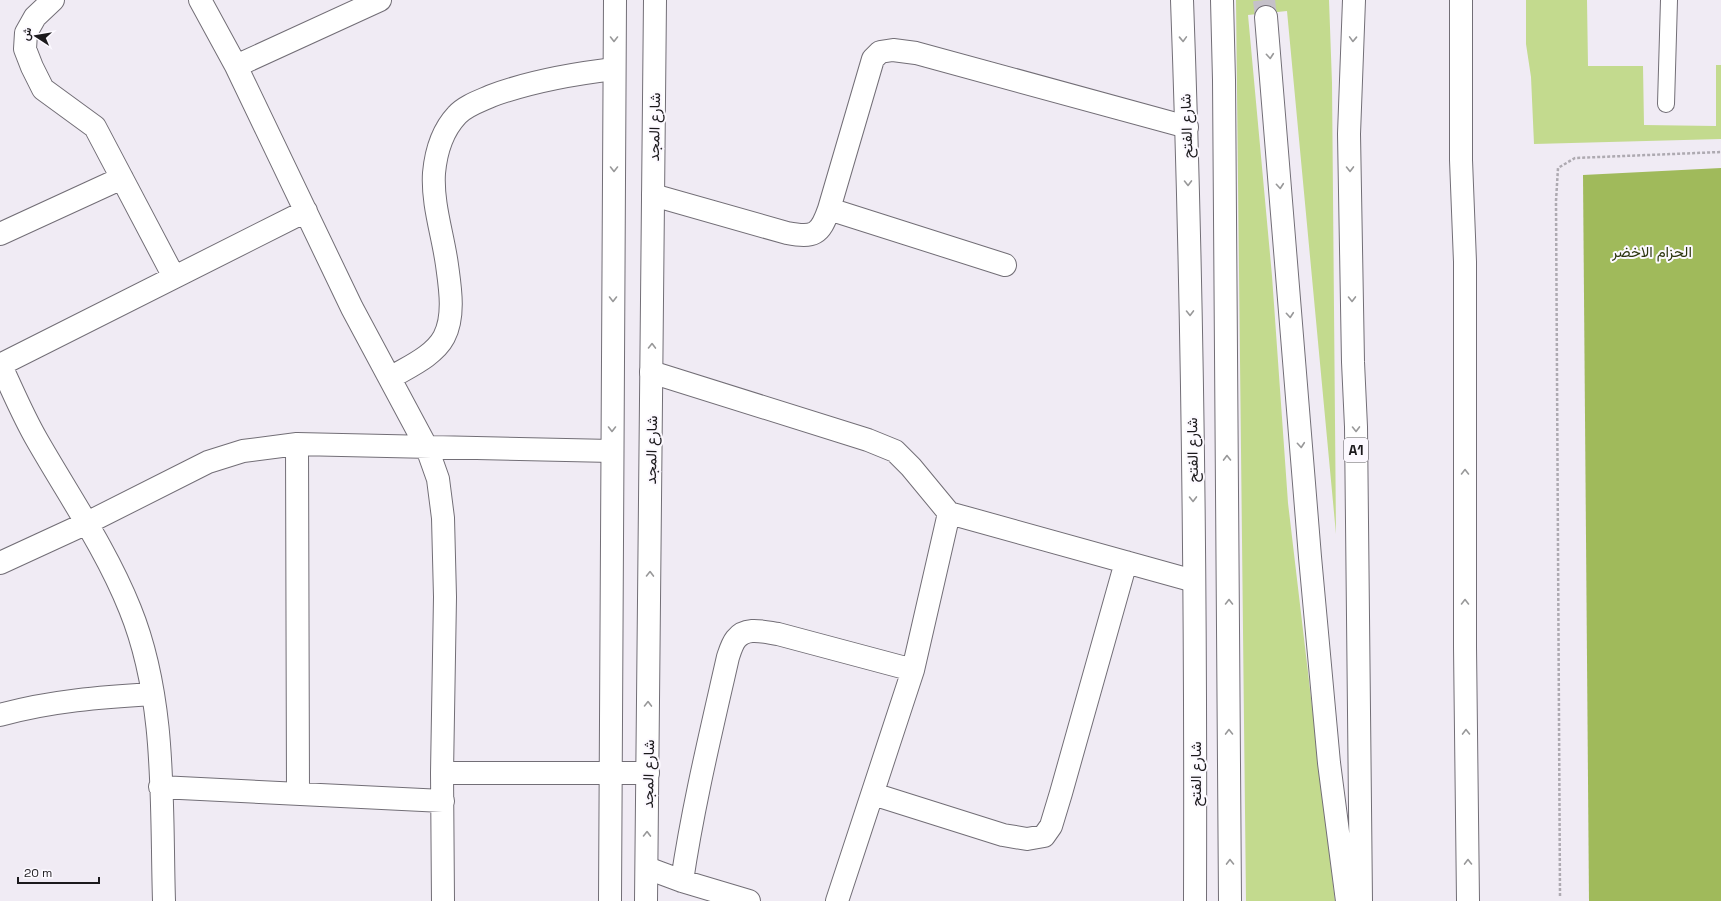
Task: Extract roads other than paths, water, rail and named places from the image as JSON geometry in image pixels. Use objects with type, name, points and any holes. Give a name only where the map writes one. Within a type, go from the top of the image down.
[{"type":"main road","points":[[53,0],[34,17],[26,33],[26,49],[32,67],[43,89],[95,127],[174,277]]},
{"type":"main road","points":[[200,0],[236,66],[352,308],[427,448],[438,479],[443,518],[445,597],[442,773],[443,901]]},
{"type":"main road","points":[[236,66],[380,0]]},
{"type":"main road","points":[[610,901],[615,0]]},
{"type":"main road","name":"شارع المجد","points":[[646,901],[655,0]]},
{"type":"main road","name":"شارع الفتح","points":[[1182,0],[1187,126],[1194,581],[1195,901]]},
{"type":"main road","points":[[1222,0],[1224,80],[1230,901]]},
{"type":"main road","name":"A1","points":[[1354,0],[1349,134],[1353,362],[1356,427],[1361,901]]},
{"type":"main road","points":[[1461,0],[1461,160],[1465,262],[1465,647],[1468,901]]},
{"type":"main road","points":[[1266,17],[1310,557],[1329,763],[1347,901]]},
{"type":"main road","points":[[653,196],[787,233],[804,236],[815,234],[823,226],[829,209],[873,60],[880,52],[892,50],[916,53],[1187,126]]},
{"type":"main road","points":[[390,378],[435,350],[445,336],[450,318],[450,293],[446,257],[436,209],[434,173],[438,148],[445,130],[458,114],[479,101],[515,87],[565,75],[614,69]]},
{"type":"main road","points":[[0,234],[122,178]]},
{"type":"main road","points":[[829,209],[1005,265]]},
{"type":"main road","points":[[164,901],[158,739],[154,694],[145,656],[130,610],[109,564],[87,523],[36,439],[0,365],[306,211]]},
{"type":"main road","points":[[651,372],[782,412],[829,429],[868,440],[895,451],[911,467],[927,488],[949,512],[1194,581]]},
{"type":"main road","points":[[0,563],[87,523],[208,462],[243,451],[297,444],[612,451]]},
{"type":"main road","points":[[297,444],[298,794]]},
{"type":"main road","points":[[838,901],[913,670],[949,512]]},
{"type":"main road","points":[[873,794],[1003,835],[1027,839],[1044,836],[1051,826],[1062,793],[1126,562]]},
{"type":"main road","points":[[682,881],[691,827],[728,657],[735,640],[741,634],[757,630],[778,634],[913,670]]},
{"type":"main road","points":[[0,715],[34,706],[111,696],[154,694]]},
{"type":"main road","points":[[442,773],[648,773]]},
{"type":"main road","points":[[160,787],[443,801]]},
{"type":"main road","points":[[647,868],[682,881],[750,901]]},
{"type":"lane","points":[[1666,104],[1670,0]]},
{"type":"tunnel","points":[[1264,0],[1266,17]]},
{"type":"park label","name":"الحزام الاخضر","points":[[1652,251]]}]
